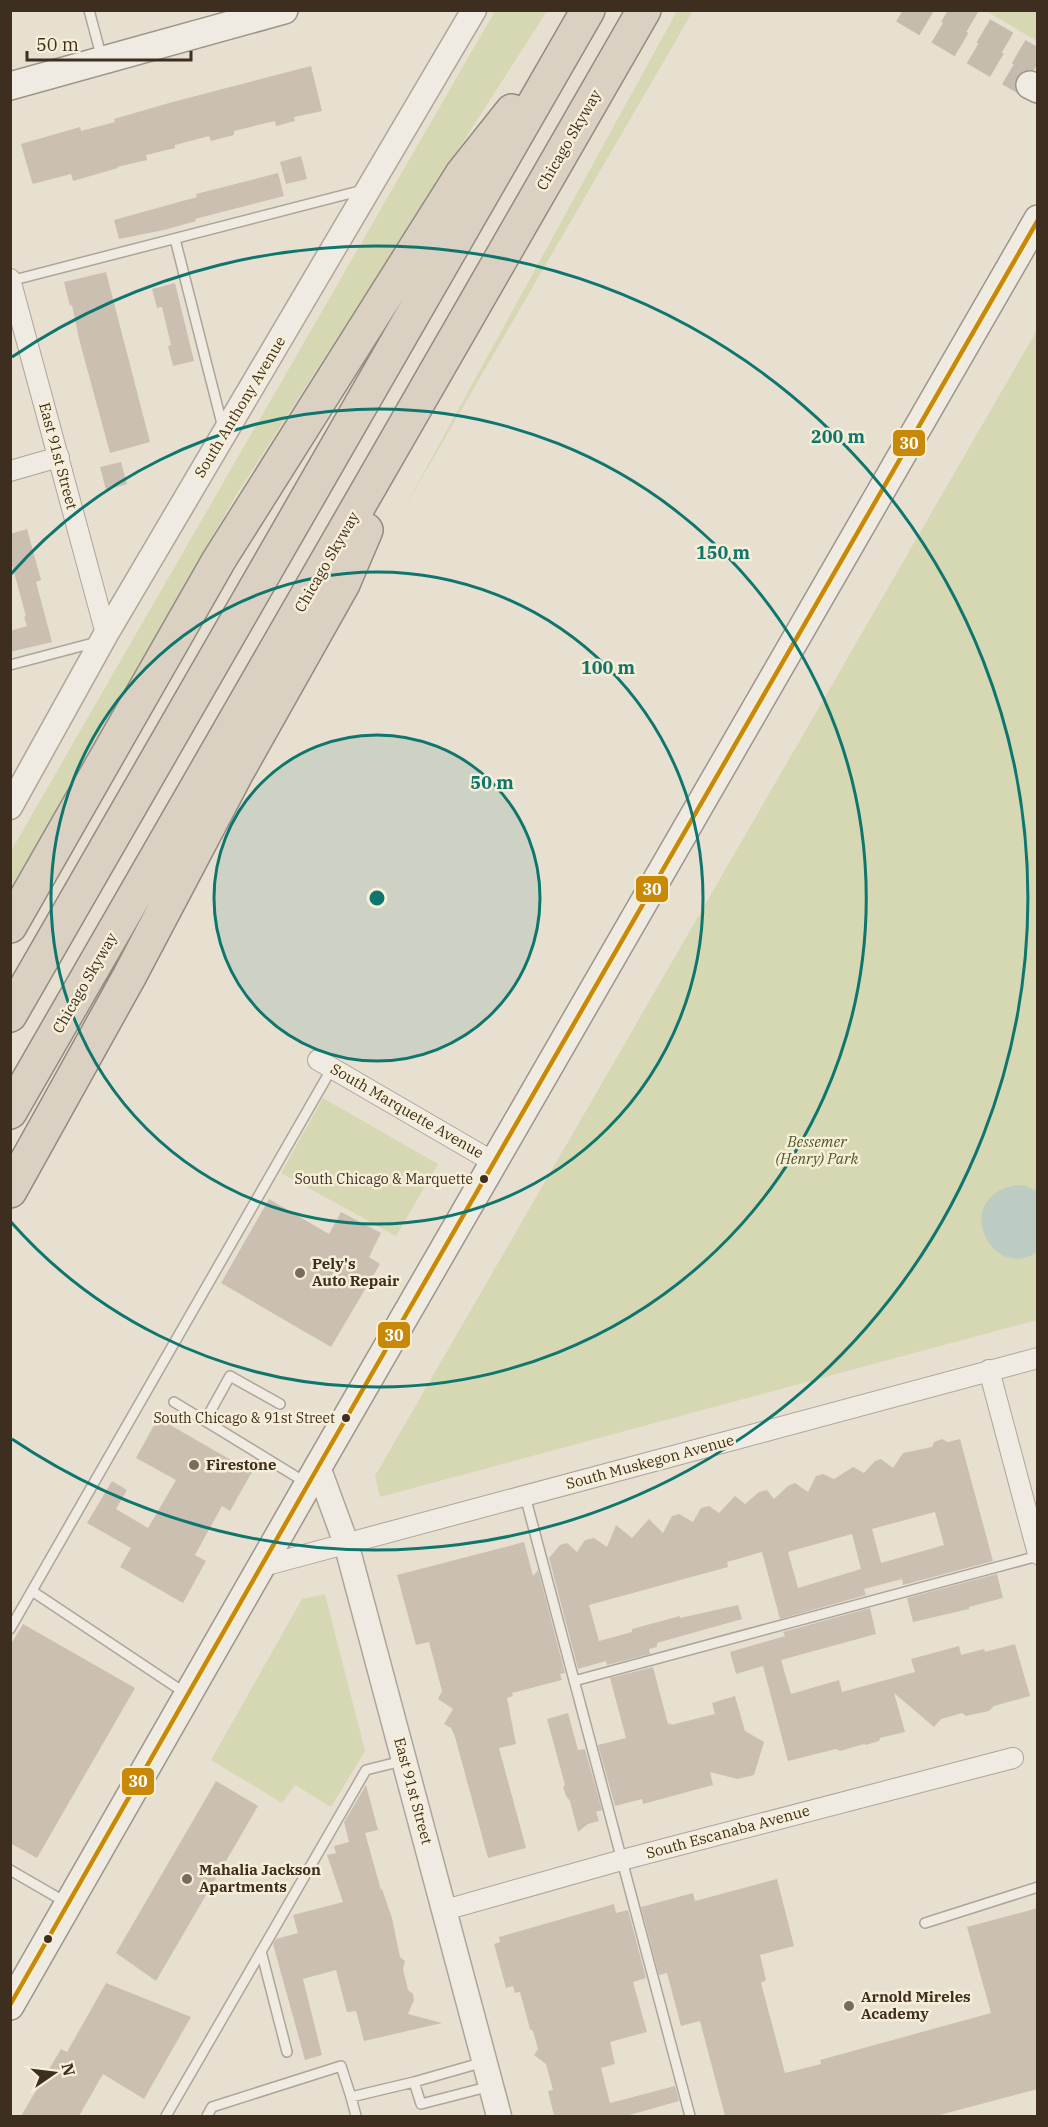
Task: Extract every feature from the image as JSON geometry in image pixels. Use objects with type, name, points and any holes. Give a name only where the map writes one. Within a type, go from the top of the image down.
[{"type":"highway","name":"Chicago Skyway","points":[[10,1112],[644,10]]},
{"type":"highway","points":[[10,926],[219,560],[462,174],[584,18]]},
{"type":"highway","points":[[10,1015],[584,18]]},
{"type":"highway","points":[[10,1191],[129,977],[236,774],[343,584],[422,397]]},
{"type":"main road","points":[[10,86],[284,10]]},
{"type":"main road","points":[[10,2006],[1038,219]]},
{"type":"street","name":"South Anthony Avenue","points":[[10,807],[104,637],[474,10]]},
{"type":"street","name":"East 91st Street","points":[[11,280],[59,457],[104,637]]},
{"type":"street","points":[[10,471],[59,457]]},
{"type":"street","name":"South Marquette Avenue","points":[[325,1064],[495,1163]]},
{"type":"street","name":"South Muskegon Avenue","points":[[263,1566],[1038,1358]]},
{"type":"street","points":[[989,1370],[1038,1555]]},
{"type":"street","name":"East 91st Street","points":[[314,1476],[346,1543],[499,2116]]},
{"type":"street","name":"South Escanaba Avenue","points":[[445,1910],[622,1860],[1013,1758]]},
{"type":"lane","points":[[89,10],[103,61]]},
{"type":"lane","points":[[11,280],[369,189]]},
{"type":"lane","points":[[175,239],[224,433]]},
{"type":"lane","points":[[10,666],[104,637]]},
{"type":"lane","points":[[10,1629],[325,1064]]},
{"type":"lane","points":[[205,1421],[230,1376],[280,1404]]},
{"type":"lane","points":[[174,1402],[205,1421],[314,1476]]},
{"type":"lane","points":[[525,1495],[690,2116]]},
{"type":"lane","points":[[574,1681],[1038,1555]]},
{"type":"lane","points":[[32,1591],[189,1695]]},
{"type":"lane","points":[[166,2116],[366,1770],[405,1760]]},
{"type":"lane","points":[[10,1870],[69,1904]]},
{"type":"lane","points":[[925,1923],[1038,1887]]},
{"type":"lane","points":[[261,1951],[287,2052]]},
{"type":"lane","points":[[351,2097],[485,2062]]},
{"type":"lane","points":[[207,2116],[212,2107],[341,2066],[356,2116]]},
{"type":"lane","points":[[414,2082],[421,2104],[491,2086]]},
{"type":"green space","points":[[495,11],[547,11],[235,497],[11,888],[11,851]]},
{"type":"green space","points":[[677,11],[693,11],[402,512]]},
{"type":"green space","points":[[986,11],[1037,11],[1037,41]]},
{"type":"green space","name":"Bessemer (Henry) Park","points":[[1037,330],[1037,1320],[380,1497],[375,1476]]},
{"type":"green space","points":[[323,1098],[438,1164],[396,1236],[281,1173]]},
{"type":"green space","points":[[325,1594],[365,1751],[331,1807],[295,1785],[282,1803],[211,1760],[302,1599]]},
{"type":"shaded area","points":[[1016,1185],[1037,1191],[1037,1252],[1020,1259],[1005,1256],[993,1248],[984,1235],[982,1220],[985,1205],[996,1193]]},
{"type":"building","points":[[311,66],[322,111],[294,117],[295,121],[276,126],[275,121],[234,131],[234,135],[211,141],[209,136],[175,145],[175,148],[146,155],[147,160],[73,181],[71,174],[33,184],[21,144],[80,127],[81,131],[115,122],[114,119],[169,103]]},
{"type":"building","points":[[301,156],[307,179],[286,184],[280,162]]},
{"type":"building","points":[[278,173],[284,196],[195,219],[196,221],[164,230],[119,239],[114,220],[197,197],[196,194]]},
{"type":"building","points":[[106,272],[150,442],[110,453],[64,282]]},
{"type":"building","points":[[175,283],[194,361],[173,366],[168,346],[171,345],[162,307],[157,308],[152,289]]},
{"type":"building","points":[[121,462],[127,484],[106,490],[100,467]]},
{"type":"building","points":[[27,529],[41,580],[36,582],[52,642],[10,652],[10,631],[27,626],[10,558],[10,534]]},
{"type":"building","name":"Pely's Auto Repair","points":[[269,1199],[329,1234],[341,1212],[381,1233],[369,1257],[380,1264],[331,1347],[221,1283]]},
{"type":"building","points":[[158,1418],[252,1472],[230,1511],[222,1506],[195,1555],[206,1561],[183,1603],[120,1567],[131,1548],[87,1523],[112,1481],[127,1490],[116,1509],[148,1528],[176,1480],[136,1458]]},
{"type":"building","points":[[942,1439],[948,1442],[960,1439],[993,1561],[903,1585],[902,1579],[864,1589],[866,1595],[780,1619],[762,1552],[727,1562],[728,1567],[589,1605],[599,1641],[680,1616],[680,1618],[738,1605],[742,1619],[657,1643],[657,1647],[649,1649],[650,1654],[607,1665],[606,1661],[578,1669],[549,1558],[560,1545],[567,1543],[577,1552],[585,1540],[594,1538],[607,1547],[616,1525],[632,1538],[649,1519],[663,1533],[672,1516],[679,1514],[693,1522],[701,1508],[709,1506],[719,1513],[735,1496],[745,1504],[759,1492],[767,1490],[774,1499],[788,1486],[795,1483],[808,1492],[816,1476],[823,1474],[834,1479],[853,1467],[864,1473],[875,1461],[881,1459],[893,1468],[903,1453],[932,1447],[934,1442]],"holes":[[[935,1512],[944,1545],[881,1563],[872,1529]],[[852,1534],[861,1569],[798,1588],[788,1552]]]},
{"type":"building","points":[[524,1542],[533,1576],[538,1570],[565,1673],[560,1674],[562,1680],[512,1693],[513,1696],[507,1698],[516,1744],[499,1748],[526,1848],[488,1858],[455,1737],[451,1728],[444,1724],[453,1709],[438,1699],[442,1691],[429,1642],[416,1645],[397,1575]]},
{"type":"building","points":[[997,1574],[1003,1598],[969,1607],[969,1609],[913,1622],[907,1598]]},
{"type":"building","points":[[870,1608],[876,1634],[781,1660],[791,1694],[839,1680],[842,1692],[915,1672],[911,1659],[959,1646],[961,1655],[984,1649],[985,1652],[1015,1644],[1030,1696],[994,1706],[989,1711],[966,1716],[962,1713],[941,1719],[934,1727],[894,1693],[905,1732],[880,1738],[879,1741],[866,1745],[840,1751],[836,1749],[788,1761],[763,1666],[736,1674],[730,1652],[785,1636],[783,1632]]},
{"type":"building","points":[[23,1624],[135,1688],[37,1858],[10,1843],[10,1646]]},
{"type":"building","points":[[653,1667],[668,1724],[715,1714],[712,1703],[735,1696],[745,1731],[764,1742],[754,1775],[737,1779],[710,1772],[713,1785],[643,1804],[642,1799],[615,1806],[598,1745],[626,1738],[610,1678]]},
{"type":"building","points":[[568,1713],[578,1750],[585,1749],[602,1810],[596,1812],[599,1821],[588,1824],[578,1832],[570,1801],[563,1787],[565,1785],[547,1719]]},
{"type":"building","points":[[216,1781],[258,1806],[156,1981],[116,1953]]},
{"type":"building","points":[[366,1785],[378,1830],[365,1833],[381,1890],[392,1918],[400,1957],[405,1961],[403,1969],[408,1990],[413,1994],[414,2000],[408,2014],[442,2023],[364,2041],[356,2011],[347,2012],[336,1970],[303,1979],[322,2055],[305,2060],[273,1944],[276,1939],[298,1933],[293,1915],[343,1902],[327,1855],[336,1853],[334,1846],[349,1842],[344,1822]]},
{"type":"building","points":[[777,1879],[794,1946],[760,1955],[766,1980],[761,1983],[785,2073],[821,2064],[820,2060],[991,2013],[967,1927],[1038,1908],[1038,2089],[936,2116],[725,2116],[700,2021],[681,2026],[667,1973],[659,1975],[641,1907],[693,1893],[695,1901]]},
{"type":"building","points":[[614,1904],[616,1913],[628,1910],[646,1978],[633,1982],[647,2032],[610,2042],[615,2064],[601,2068],[610,2103],[675,2086],[679,2101],[626,2116],[554,2116],[548,2091],[553,2090],[546,2064],[534,2055],[538,2049],[520,1992],[515,1993],[513,1986],[506,1988],[494,1944],[500,1942],[499,1937]]},
{"type":"building","points":[[106,1983],[191,2017],[144,2099],[103,2074],[79,2116],[21,2116],[61,2049],[67,2052]]},
{"type":"tunnel","points":[[903,10],[1030,85]]},
{"type":"tunnel","points":[[948,10],[1038,63]]},
{"type":"transit line","name":"30","points":[[10,2005],[1038,220]]},
{"type":"place","name":"South Chicago & Marquette","points":[[484,1179]]},
{"type":"place","name":"Pely's Auto Repair","points":[[300,1273]]},
{"type":"place","name":"South Chicago & 91st Street","points":[[346,1418]]},
{"type":"place","name":"Firestone","points":[[194,1465]]},
{"type":"place","name":"Mahalia Jackson Apartments","points":[[187,1879]]},
{"type":"place","name":"Arnold Mireles Academy","points":[[849,2006]]}]
